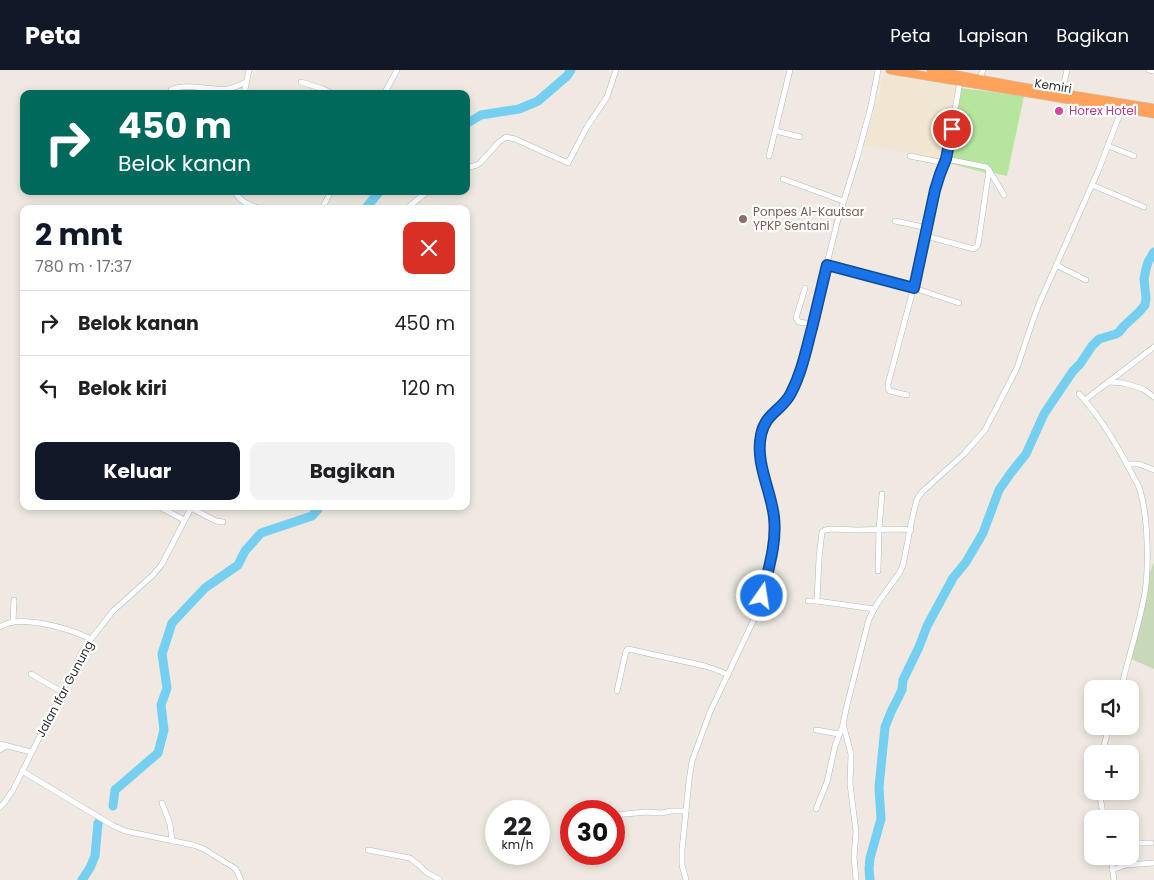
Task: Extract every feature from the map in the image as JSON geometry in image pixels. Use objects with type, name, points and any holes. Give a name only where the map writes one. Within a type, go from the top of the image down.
[{"type":"highway","name":"Kemiri","points":[[890,70],[960,82],[979,81]]},
{"type":"highway","name":"Kemiri","points":[[931,70],[979,81],[1061,95],[1154,108]]},
{"type":"highway","name":"Kemiri","points":[[1124,105],[1154,114]]},
{"type":"street","points":[[245,90],[249,70]]},
{"type":"street","points":[[386,90],[397,70]]},
{"type":"street","points":[[470,167],[480,163],[506,137],[515,139],[568,163],[607,96],[616,70]]},
{"type":"street","points":[[769,156],[790,70]]},
{"type":"street","points":[[686,880],[682,864],[692,761],[710,712],[756,615],[773,552],[775,524],[760,453],[762,432],[767,420],[791,393],[804,358],[843,201],[871,106],[878,70]]},
{"type":"street","points":[[979,81],[983,70]]},
{"type":"street","points":[[1061,95],[1067,70]]},
{"type":"street","points":[[1149,70],[1154,71]]},
{"type":"street","points":[[171,90],[185,87],[230,89],[246,82]]},
{"type":"street","points":[[301,82],[325,90]]},
{"type":"street","points":[[907,395],[890,391],[888,388],[914,288],[935,190],[946,161],[960,82]]},
{"type":"street","points":[[816,809],[827,782],[866,628],[874,610],[900,572],[905,558],[914,509],[920,495],[976,442],[996,411],[1020,362],[1032,323],[1092,185],[1124,105]]},
{"type":"street","points":[[776,130],[800,137]]},
{"type":"street","points":[[1108,146],[1134,156]]},
{"type":"street","points":[[910,156],[986,167],[990,170],[1004,195]]},
{"type":"street","points":[[926,236],[976,248],[982,224],[990,170]]},
{"type":"street","points":[[783,179],[843,201]]},
{"type":"street","points":[[1092,185],[1144,207]]},
{"type":"street","points":[[236,195],[242,202],[250,205]]},
{"type":"street","points":[[411,205],[423,195]]},
{"type":"street","points":[[895,220],[928,228]]},
{"type":"street","points":[[827,265],[914,288],[959,303]]},
{"type":"street","points":[[1056,265],[1086,280]]},
{"type":"street","points":[[805,288],[796,318],[799,322],[812,324]]},
{"type":"street","points":[[1085,400],[1154,347]]},
{"type":"street","points":[[1110,382],[1143,389],[1154,397]]},
{"type":"street","points":[[1079,394],[1105,427],[1138,484],[1142,496],[1146,530],[1146,574],[1143,604],[1123,680]]},
{"type":"street","points":[[1127,464],[1139,464],[1154,470]]},
{"type":"street","points":[[878,571],[882,494]]},
{"type":"street","points":[[165,510],[184,520]]},
{"type":"street","name":"Jalan Ifar Gunung","points":[[0,807],[13,790],[90,639],[113,611],[153,575],[162,564],[189,510]]},
{"type":"street","points":[[196,510],[216,521],[223,522]]},
{"type":"street","points":[[817,601],[822,532],[828,529],[911,530]]},
{"type":"street","points":[[13,621],[14,600]]},
{"type":"street","points":[[808,600],[874,610]]},
{"type":"street","points":[[0,627],[13,621],[49,625],[78,632],[90,639]]},
{"type":"street","points":[[617,691],[628,649],[705,666],[728,675]]},
{"type":"street","points":[[31,674],[62,692]]},
{"type":"street","points":[[843,724],[851,754],[850,784],[856,832],[854,857],[856,880]]},
{"type":"street","points":[[816,730],[839,734]]},
{"type":"street","points":[[0,744],[31,752]]},
{"type":"street","points":[[0,750],[6,746]]},
{"type":"street","points":[[22,771],[125,831],[194,845],[204,849],[236,869],[241,880]]},
{"type":"street","points":[[162,803],[170,824],[172,841]]},
{"type":"street","points":[[625,815],[686,811]]},
{"type":"street","points":[[1139,843],[1151,842]]},
{"type":"street","points":[[368,850],[410,858],[426,872],[440,880]]},
{"type":"street","points":[[1112,870],[1126,865],[1154,863]]},
{"type":"street","points":[[1112,865],[1114,880]]},
{"type":"shaded area","points":[[884,74],[956,87],[943,160],[865,145]]},
{"type":"green space","points":[[960,88],[1024,96],[1007,176],[990,172],[986,173],[949,163]]},
{"type":"green space","points":[[1154,562],[1154,669],[1131,659],[1149,574]]},
{"type":"waterway","points":[[470,122],[481,115],[519,109],[538,101],[567,76],[571,70]]},
{"type":"waterway","points":[[368,205],[377,195]]},
{"type":"waterway","points":[[870,880],[870,858],[881,819],[879,787],[885,727],[927,626],[953,578],[966,562],[983,533],[999,490],[1026,454],[1044,414],[1073,371],[1099,339],[1119,332],[1145,305],[1144,279],[1148,262],[1154,252]]},
{"type":"waterway","points":[[113,806],[115,790],[158,753],[164,730],[161,705],[167,688],[162,654],[172,623],[205,588],[238,565],[245,551],[261,533],[312,516],[317,510]]},
{"type":"waterway","points":[[82,880],[95,856],[98,823]]},
{"type":"place","name":"Horex Hotel","points":[[1059,111]]},
{"type":"place","name":"Ponpes Al-Kautsar YPKP Sentani","points":[[743,219]]},
{"type":"route","points":[[762,596],[773,552],[775,524],[760,453],[761,436],[767,420],[787,400],[796,381],[804,358],[827,265],[914,288],[935,190],[946,159],[952,129]]}]
